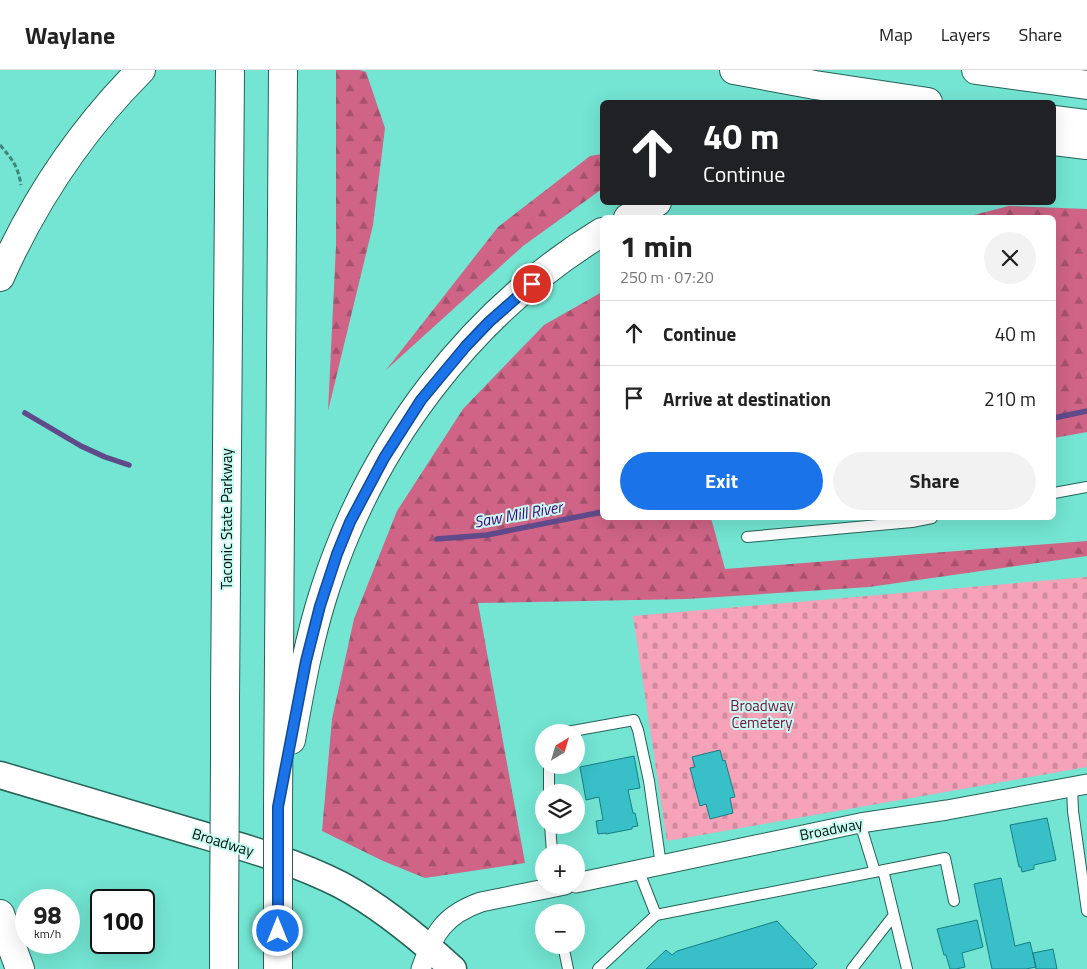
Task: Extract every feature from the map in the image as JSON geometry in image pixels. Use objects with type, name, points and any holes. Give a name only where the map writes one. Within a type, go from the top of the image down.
[{"type":"highway","points":[[0,276],[26,224],[64,164],[106,108],[141,70]]},
{"type":"highway","points":[[734,70],[815,85],[915,100]]},
{"type":"highway","points":[[976,70],[1087,85]]},
{"type":"highway","name":"Taconic State Parkway","points":[[224,969],[230,75]]},
{"type":"highway","points":[[278,969],[283,81]]},
{"type":"highway","points":[[1056,120],[1087,124]]},
{"type":"highway","points":[[1056,141],[1087,145]]},
{"type":"highway","points":[[633,215],[652,205]]},
{"type":"highway","points":[[278,807],[306,661],[325,589],[350,522],[384,458],[421,400],[466,346],[489,322],[546,272],[600,233]]},
{"type":"highway","points":[[0,914],[20,969]]},
{"type":"main road","name":"Broadway","points":[[0,774],[261,853],[312,871],[342,886],[373,905],[425,958],[453,969]]},
{"type":"street","name":"Broadway","points":[[585,880],[860,823],[947,810],[1079,785]]},
{"type":"street","points":[[425,958],[439,930],[458,913],[482,902],[535,891]]},
{"type":"lane","points":[[1056,493],[1087,487]]},
{"type":"lane","points":[[747,537],[922,520]]},
{"type":"lane","points":[[585,729],[634,720],[649,781],[661,865]]},
{"type":"lane","points":[[1079,785],[1073,811],[1087,911]]},
{"type":"lane","points":[[860,823],[894,915],[907,969]]},
{"type":"lane","points":[[598,969],[656,915],[945,858],[954,901]]},
{"type":"lane","points":[[638,869],[656,915]]},
{"type":"lane","points":[[852,969],[894,915]]},
{"type":"lane","points":[[565,954],[568,969]]},
{"type":"green space","points":[[336,70],[359,70],[366,72],[385,128],[373,225],[328,411],[336,246]]},
{"type":"green space","points":[[600,154],[600,190],[523,246],[386,370],[498,227],[590,156]]},
{"type":"green space","points":[[1009,206],[1087,209],[1087,432],[1056,438],[1056,215],[974,215]]},
{"type":"green space","points":[[600,293],[600,520],[712,520],[725,569],[1087,541],[1087,556],[869,587],[687,599],[478,603],[525,863],[425,878],[383,861],[322,831],[332,719],[354,619],[397,511],[463,409],[544,325]]},
{"type":"green space","name":"Broadway Cemetery","points":[[1087,577],[1087,767],[667,841],[633,616]]},
{"type":"building","points":[[720,750],[723,761],[725,760],[735,797],[730,798],[733,813],[710,819],[706,804],[700,806],[690,768],[695,767],[692,757]]},
{"type":"building","points":[[634,756],[640,788],[628,790],[638,826],[632,827],[632,829],[598,834],[596,821],[603,820],[599,797],[586,800],[585,784],[583,784],[581,774],[585,774],[585,766]]},
{"type":"building","points":[[1047,818],[1056,860],[1034,865],[1034,869],[1022,872],[1021,867],[1019,867],[1010,825]]},
{"type":"building","points":[[1001,878],[1015,946],[1030,942],[1036,967],[1026,969],[992,969],[974,884]]},
{"type":"building","points":[[977,920],[983,947],[962,953],[965,967],[950,969],[937,929]]},
{"type":"building","points":[[777,921],[817,964],[812,969],[646,969],[666,950],[672,955],[677,951]]},
{"type":"building","points":[[1053,949],[1057,969],[1036,969],[1033,953]]},
{"type":"waterway","name":"Saw Mill River","points":[[1056,418],[1087,411]]},
{"type":"waterway","name":"Saw Mill River","points":[[25,413],[81,446],[129,465]]},
{"type":"waterway","name":"Saw Mill River","points":[[437,539],[487,535],[600,512]]},
{"type":"route","points":[[278,931],[278,807],[306,661],[320,606],[337,554],[367,488],[403,426],[421,400],[466,346],[489,322],[532,284]]}]
